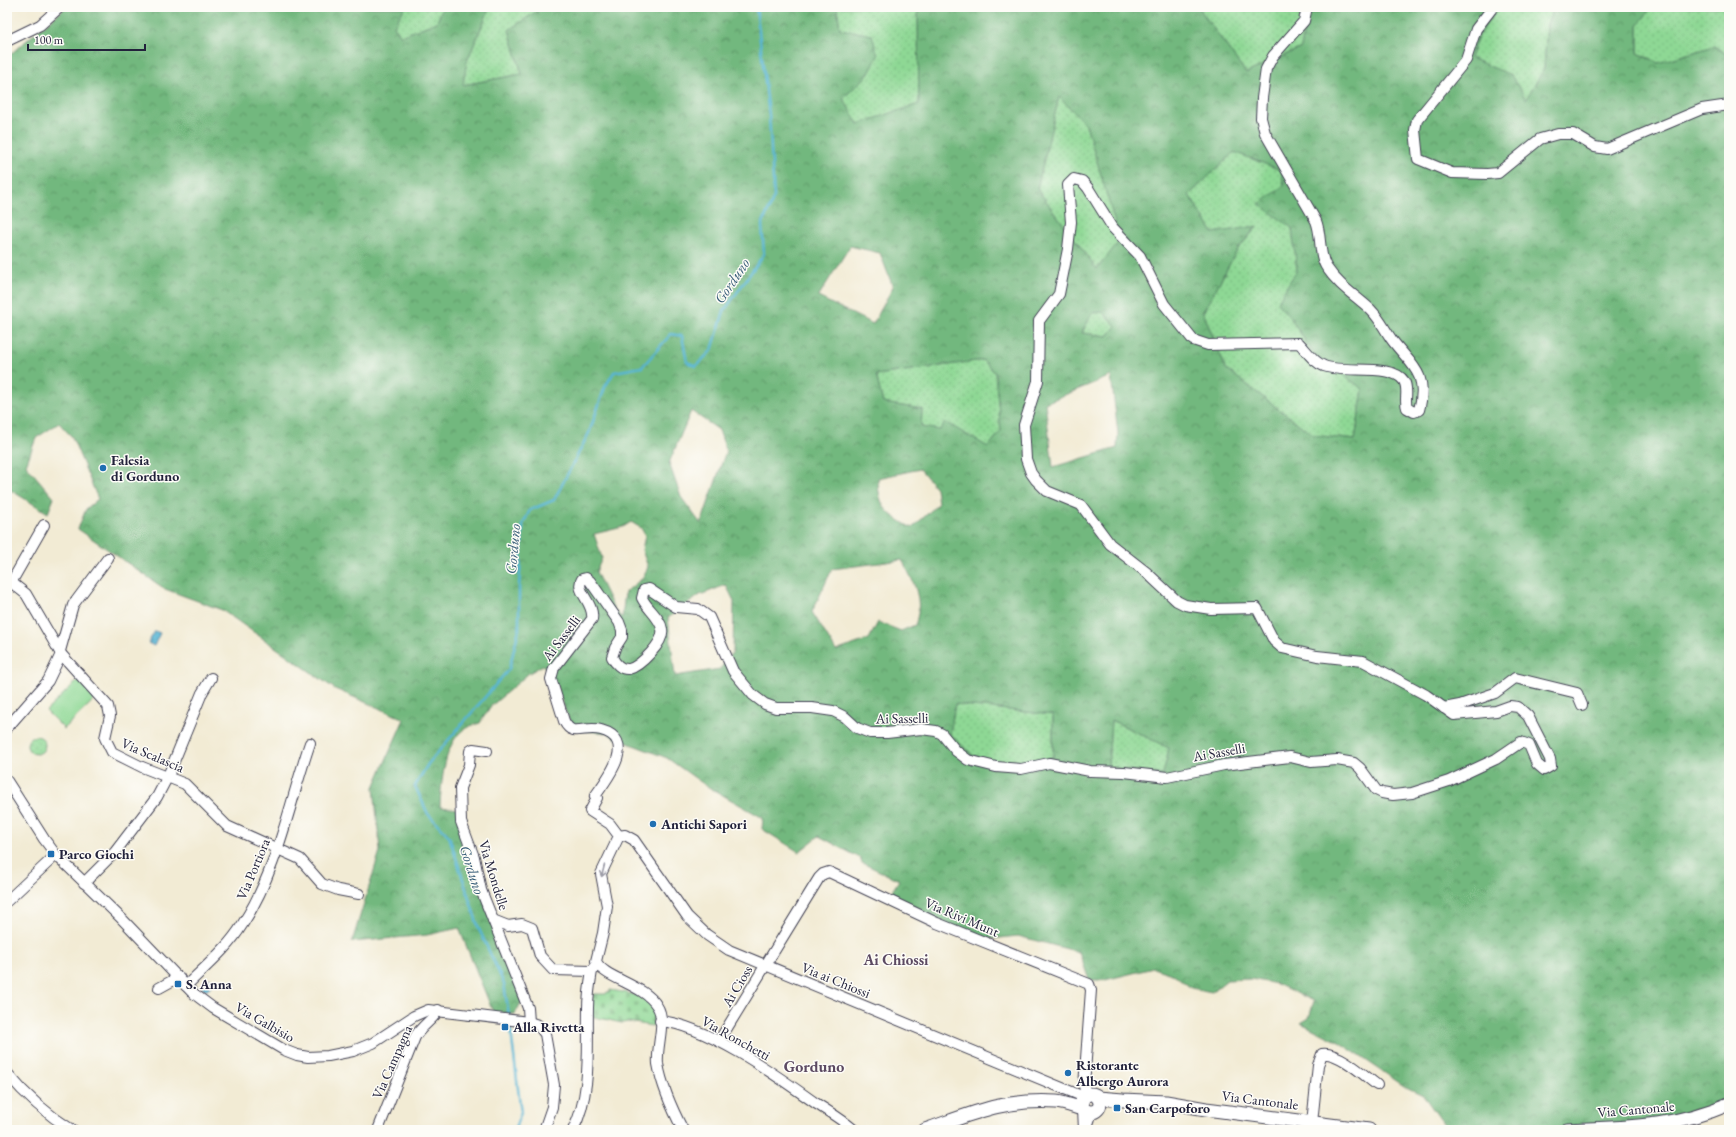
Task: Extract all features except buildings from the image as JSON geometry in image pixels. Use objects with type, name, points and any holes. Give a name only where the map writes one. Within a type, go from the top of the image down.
[{"type":"main road","name":"Via Cantonale","points":[[925,1130],[1000,1104],[1018,1102],[1090,1103],[1123,1100],[1166,1102],[1206,1109],[1369,1130]]},
{"type":"main road","name":"Via Cantonale","points":[[1567,1130],[1662,1125],[1693,1118],[1729,1104]]},
{"type":"street","points":[[7,41],[40,25],[60,7]]},
{"type":"street","points":[[1307,7],[1304,21],[1273,56],[1266,69],[1262,98],[1262,123],[1268,139],[1316,221],[1319,229],[1323,259],[1327,269],[1340,285],[1377,316],[1397,346],[1414,364],[1419,373],[1421,387],[1419,410],[1414,412],[1407,408],[1405,384],[1396,373],[1388,371],[1341,370],[1324,366],[1315,361],[1299,343],[1208,345],[1193,340],[1164,304],[1140,256],[1113,228],[1088,188],[1082,181],[1074,179],[1068,185],[1067,190],[1071,213],[1071,236],[1060,294],[1042,317],[1038,327],[1038,381],[1024,425],[1026,459],[1031,473],[1042,486],[1054,494],[1081,505],[1110,544],[1146,572],[1177,601],[1185,605],[1211,609],[1257,608],[1274,641],[1282,648],[1317,656],[1363,661],[1426,695],[1444,708],[1460,705],[1495,693],[1512,680],[1520,678],[1541,686],[1577,693],[1582,705]]},
{"type":"street","points":[[1493,7],[1476,29],[1466,60],[1417,120],[1415,130],[1416,155],[1421,161],[1452,173],[1493,174],[1503,170],[1545,137],[1570,133],[1595,147],[1607,149],[1702,109],[1729,105]]},
{"type":"street","points":[[10,580],[44,525]]},
{"type":"street","points":[[7,728],[48,681],[61,652],[73,604],[108,558]]},
{"type":"street","name":"Ai Sasselli","points":[[618,836],[610,824],[590,810],[597,798],[595,796],[612,769],[619,751],[617,740],[605,731],[592,728],[572,730],[566,725],[551,679],[554,668],[592,619],[592,609],[580,587],[581,580],[584,578],[590,581],[621,626],[622,637],[615,648],[612,657],[616,663],[624,668],[631,668],[654,650],[662,637],[660,624],[642,598],[643,592],[649,589],[676,607],[698,610],[709,616],[733,672],[759,701],[770,706],[833,710],[845,717],[857,728],[870,733],[887,733],[921,729],[936,731],[942,734],[956,751],[968,760],[983,765],[1013,770],[1049,763],[1090,771],[1124,772],[1153,777],[1167,777],[1228,764],[1286,757],[1311,762],[1337,760],[1350,762],[1360,768],[1378,792],[1393,795],[1412,793],[1449,781],[1496,759],[1521,742],[1529,745],[1539,767],[1544,770],[1549,768],[1551,763],[1547,754],[1528,716],[1518,706],[1510,706],[1496,711],[1458,715],[1452,714],[1444,708]]},
{"type":"street","name":"Via Scalascia","points":[[10,580],[32,601],[61,652],[109,708],[110,716],[105,738],[109,749],[121,758],[168,776],[192,789],[227,826],[300,859],[322,884],[338,890],[359,894]]},
{"type":"street","points":[[84,883],[115,852],[152,806],[168,776],[202,693],[211,678]]},
{"type":"street","name":"Via Portiora","points":[[186,986],[236,934],[248,915],[271,868],[278,849],[310,743]]},
{"type":"street","name":"Via Mondelle","points":[[487,751],[475,749],[470,751],[469,765],[460,788],[459,809],[461,822],[474,857],[481,890],[528,1008],[528,1022]]},
{"type":"street","name":"Via Galbisio","points":[[7,781],[56,855],[121,918],[186,986],[200,999],[292,1054],[308,1056],[337,1055],[360,1049],[373,1043],[418,1013],[428,1010],[528,1022]]},
{"type":"street","name":"Via ai Chiossi","points":[[618,836],[625,835],[636,842],[682,910],[708,935],[728,950],[1058,1087],[1090,1103]]},
{"type":"street","points":[[573,1130],[580,1116],[585,1089],[588,1054],[588,1007],[595,963],[603,933],[607,906],[601,874],[618,836]]},
{"type":"street","points":[[7,901],[56,855]]},
{"type":"street","name":"Via Rivi Munt","points":[[766,966],[819,878],[826,873],[832,873],[937,923],[1089,984],[1091,990],[1084,1086],[1090,1103]]},
{"type":"street","points":[[493,920],[508,926],[522,924],[532,928],[540,956],[552,969],[595,963],[607,972],[640,988],[652,1000],[659,1009],[660,1021],[658,1064],[665,1090],[683,1130]]},
{"type":"street","name":"Ai Cioss","points":[[719,1041],[766,966]]},
{"type":"street","points":[[159,988],[179,978]]},
{"type":"street","name":"Via Campagna","points":[[378,1130],[415,1037],[421,1027],[436,1015],[438,1010]]},
{"type":"street","name":"Via Ronchetti","points":[[660,1021],[676,1023],[719,1041],[789,1084],[854,1130]]},
{"type":"street","points":[[528,1022],[538,1025],[545,1034],[554,1085],[552,1107],[544,1130]]},
{"type":"street","points":[[1312,1123],[1318,1065],[1322,1054],[1329,1054],[1342,1060],[1377,1085]]},
{"type":"street","points":[[7,1073],[27,1094],[72,1130]]},
{"type":"street","points":[[1058,1087],[1059,1102]]},
{"type":"street","points":[[1085,1130],[1090,1103]]},
{"type":"green space","points":[[66,7],[405,7],[394,26],[401,36],[437,22],[443,7],[490,7],[467,61],[463,85],[522,74],[509,30],[543,7],[837,7],[840,29],[872,35],[878,56],[867,76],[843,98],[858,124],[919,104],[918,7],[1198,7],[1246,73],[1301,48],[1308,7],[1499,7],[1478,36],[1470,58],[1511,75],[1526,99],[1544,69],[1547,24],[1554,7],[1652,7],[1638,25],[1638,53],[1658,63],[1714,46],[1729,56],[1729,1104],[1611,1130],[1448,1130],[1423,1095],[1404,1086],[1339,1042],[1301,1023],[1309,1018],[1314,1001],[1277,984],[1251,979],[1227,980],[1212,992],[1191,988],[1175,975],[1153,968],[1105,980],[1089,980],[1079,952],[1018,936],[981,940],[887,899],[899,880],[862,863],[860,858],[819,836],[799,852],[762,829],[763,818],[705,785],[667,758],[615,738],[608,733],[573,730],[551,674],[543,665],[529,673],[490,707],[480,723],[468,727],[460,733],[454,741],[445,762],[440,807],[459,809],[522,1001],[515,1014],[493,1012],[459,928],[427,935],[352,942],[380,851],[374,787],[404,719],[335,689],[222,610],[165,589],[78,529],[86,509],[98,499],[72,437],[59,423],[36,438],[26,465],[54,498],[48,513],[7,488],[7,57]],"holes":[[[1059,97],[1086,124],[1120,240],[1097,269],[1037,189]],[[1234,152],[1281,170],[1284,186],[1259,204],[1292,228],[1297,270],[1277,303],[1290,317],[1315,356],[1363,389],[1355,440],[1313,435],[1226,369],[1203,312],[1238,249],[1257,226],[1213,233],[1189,195]],[[850,246],[880,253],[893,287],[873,324],[818,297]],[[1103,312],[1116,326],[1108,336],[1082,333],[1092,313]],[[983,360],[995,373],[1001,431],[988,447],[945,422],[940,430],[921,427],[922,409],[883,403],[876,375]],[[1111,376],[1118,433],[1117,448],[1053,467],[1045,403]],[[691,411],[719,430],[726,451],[701,524],[681,497],[669,463]],[[920,469],[936,488],[938,504],[912,528],[897,519],[886,509],[882,504],[878,488],[878,478]],[[631,522],[641,528],[645,535],[642,550],[648,567],[643,578],[625,592],[622,618],[614,609],[596,572],[602,558],[594,534],[623,527]],[[902,560],[914,584],[918,599],[918,616],[915,625],[901,631],[878,622],[869,639],[836,651],[812,612],[832,569]],[[726,585],[734,601],[733,652],[720,669],[675,676],[668,618],[700,595]],[[955,704],[1053,715],[1053,757],[1017,766],[974,756],[950,734]],[[1111,720],[1169,748],[1163,775],[1108,767]]]},
{"type":"green space","points":[[405,7],[443,7],[437,22],[401,36],[394,26]]},
{"type":"green space","points":[[490,7],[543,7],[509,30],[522,74],[462,85],[467,61]]},
{"type":"green space","points":[[837,7],[918,7],[919,104],[858,124],[843,98],[867,76],[872,35],[840,29]]},
{"type":"green space","points":[[1198,7],[1308,7],[1301,48],[1246,73]]},
{"type":"green space","points":[[1499,7],[1554,7],[1547,24],[1544,69],[1526,100],[1470,58],[1478,36]]},
{"type":"green space","points":[[1652,7],[1729,7],[1729,56],[1714,46],[1658,63],[1638,53],[1638,25]]},
{"type":"green space","points":[[1059,96],[1086,124],[1121,240],[1097,269],[1037,189]]},
{"type":"green space","points":[[1234,152],[1281,170],[1292,228],[1297,270],[1277,303],[1290,317],[1315,356],[1363,389],[1355,440],[1313,435],[1226,369],[1203,312],[1238,249],[1257,227],[1213,233],[1189,195]]},
{"type":"green space","points":[[1103,312],[1116,326],[1108,336],[1082,333],[1092,313]]},
{"type":"green space","points":[[983,360],[995,373],[1001,431],[988,447],[945,423],[940,430],[921,427],[922,409],[883,403],[876,375]]},
{"type":"green space","points":[[78,680],[96,698],[64,729],[46,711]]},
{"type":"green space","points":[[955,704],[1053,715],[1053,757],[1017,766],[974,756],[950,734]]},
{"type":"green space","points":[[1111,720],[1169,748],[1163,775],[1108,767]]},
{"type":"green space","points":[[36,736],[42,739],[45,745],[42,751],[36,754],[30,751],[27,745],[30,739]]},
{"type":"green space","points":[[610,990],[636,995],[651,1005],[655,1011],[653,1026],[628,1022],[622,1023],[590,1016],[593,994],[606,994],[607,992],[610,992]]},
{"type":"water","points":[[155,631],[160,633],[154,646],[148,643]]},
{"type":"water","points":[[210,978],[214,982],[206,991],[201,988]]},
{"type":"waterway","name":"Gorduno","points":[[509,1016],[504,984],[479,929],[449,836],[428,814],[415,786],[428,764],[509,669],[519,629],[519,587],[523,524],[530,510],[554,500],[589,433],[605,387],[614,372],[642,367],[671,334],[682,336],[687,362],[696,366],[712,350],[724,311],[764,254],[762,225],[774,197],[769,115],[756,7]]},
{"type":"waterway","name":"Gorduno","points":[[510,1023],[521,1113],[514,1130]]},
{"type":"place","name":"Falesia di Gorduno","points":[[103,468]]},
{"type":"place","name":"Antichi Sapori","points":[[653,824]]},
{"type":"place","name":"Parco Giochi","points":[[51,854]]},
{"type":"place","name":"S. Anna","points":[[178,984]]},
{"type":"place","name":"Alla Rivetta","points":[[505,1027]]},
{"type":"place","name":"Ristorante Albergo Aurora","points":[[1068,1073]]},
{"type":"place","name":"San Carpoforo","points":[[1117,1108]]},
{"type":"district","name":"Ai Chiossi","points":[[896,960]]},
{"type":"district","name":"Gorduno","points":[[814,1066]]}]
